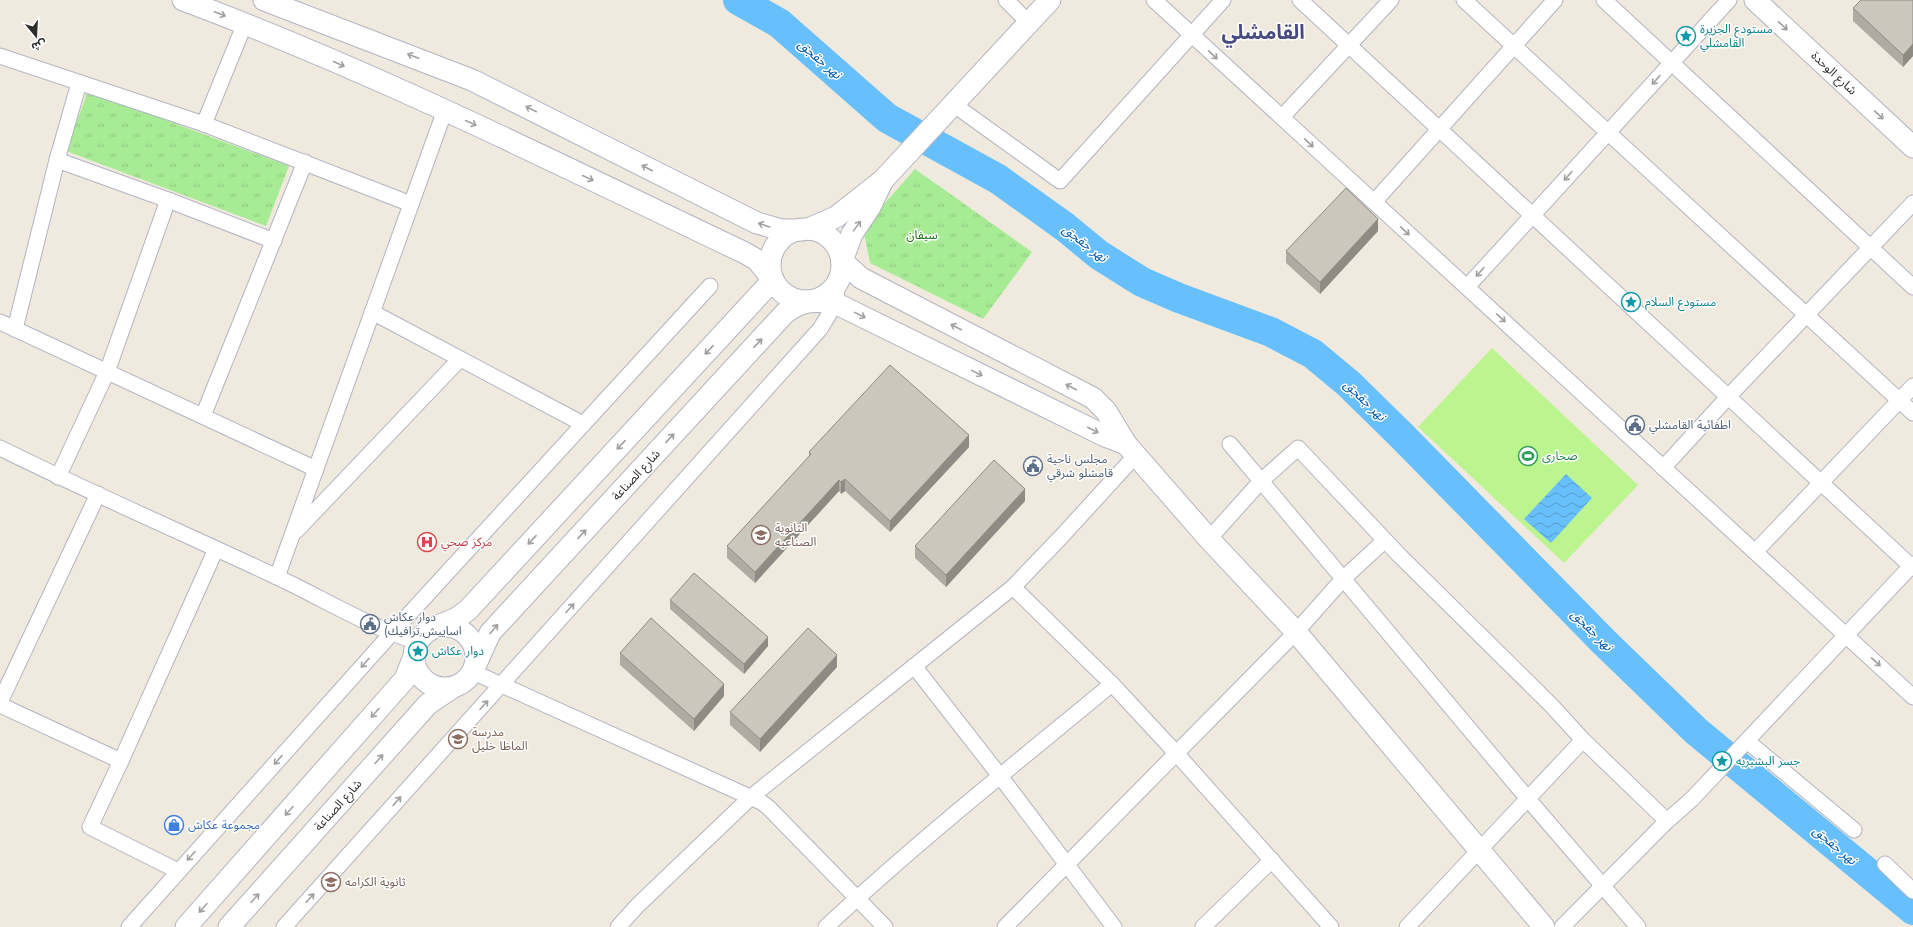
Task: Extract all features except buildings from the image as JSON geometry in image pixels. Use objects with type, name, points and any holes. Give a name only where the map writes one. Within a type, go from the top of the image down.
[{"type":"street","points":[[183,0],[245,23],[445,110],[745,253],[757,260],[780,289],[788,296],[799,300],[836,303],[1131,450]]},
{"type":"street","points":[[264,0],[472,80],[758,223],[782,230],[805,230],[819,232],[828,237],[839,250],[842,261],[861,278],[1093,398],[1106,411],[1131,450],[1209,538],[1296,632],[1544,927]]},
{"type":"street","points":[[1006,0],[1029,22]]},
{"type":"street","points":[[773,280],[770,264],[775,248],[786,235],[823,224],[836,217],[883,180],[1050,0]]},
{"type":"street","points":[[1154,0],[1913,697]]},
{"type":"street","points":[[949,109],[1060,181],[1223,0]]},
{"type":"street","points":[[1300,0],[1912,566],[1692,799],[1667,821],[1562,927]]},
{"type":"street","points":[[1282,117],[1390,0]]},
{"type":"street","points":[[1464,0],[1913,413]]},
{"type":"street","points":[[1374,202],[1555,0]]},
{"type":"street","points":[[1604,0],[1913,288]]},
{"type":"street","points":[[1467,287],[1729,0]]},
{"type":"street","name":"شارع الوحدة","points":[[1755,0],[1913,147]]},
{"type":"street","name":"شارع الوحدة","points":[[1775,0],[1913,127]]},
{"type":"street","points":[[204,124],[245,23]]},
{"type":"street","points":[[0,56],[204,124],[411,204]]},
{"type":"street","points":[[15,329],[57,160],[79,83]]},
{"type":"street","points":[[277,577],[445,110]]},
{"type":"street","points":[[57,160],[168,200],[274,241]]},
{"type":"street","points":[[203,416],[305,162]]},
{"type":"street","points":[[284,927],[820,329],[836,303],[837,283],[841,272],[842,261],[852,234],[870,207],[883,180]]},
{"type":"street","points":[[58,477],[107,372],[168,200]]},
{"type":"street","points":[[1663,468],[1728,397],[1913,203]]},
{"type":"street","points":[[186,927],[406,679],[415,651],[430,629],[457,618],[468,610],[773,280]]},
{"type":"street","points":[[810,301],[826,295],[837,283]]},
{"type":"street","points":[[129,927],[391,634],[710,286]]},
{"type":"street","name":"شارع الصناعة","points":[[474,668],[490,633],[785,313],[798,305],[810,301]]},
{"type":"street","points":[[372,312],[583,424]]},
{"type":"street","points":[[0,322],[316,468]]},
{"type":"street","points":[[292,535],[460,359]]},
{"type":"street","points":[[1755,552],[1913,386]]},
{"type":"street","points":[[1230,444],[1528,799],[1638,927]]},
{"type":"street","points":[[0,448],[58,477],[277,577],[391,634],[415,651]]},
{"type":"street","points":[[1209,538],[1261,481],[1298,448],[1384,541],[1551,705],[1583,740],[1667,821]]},
{"type":"street","points":[[618,927],[638,905],[751,797],[1013,587],[1061,537],[1131,450]]},
{"type":"street","points":[[98,494],[0,703],[121,761]]},
{"type":"street","points":[[1004,927],[1296,632],[1343,579],[1384,541]]},
{"type":"street","points":[[178,871],[90,827],[216,548]]},
{"type":"street","points":[[1013,587],[1112,684],[1176,752],[1331,927]]},
{"type":"street","points":[[415,651],[415,668],[426,682],[443,689],[452,688],[464,682],[474,668],[477,655],[475,646],[464,632],[456,628],[438,626]]},
{"type":"street","points":[[914,666],[1000,776],[1114,927]]},
{"type":"street","points":[[474,668],[500,686],[751,797],[768,807],[858,897],[885,927]]},
{"type":"street","points":[[826,927],[858,897],[1000,776],[1112,684]]},
{"type":"street","name":"شارع الصناعة","points":[[228,927],[428,704],[452,688]]},
{"type":"street","points":[[1407,927],[1583,740]]},
{"type":"street","points":[[1747,741],[1854,830]]},
{"type":"street","points":[[1203,927],[1272,860]]},
{"type":"street","points":[[1884,864],[1913,891]]},
{"type":"green space","points":[[88,91],[289,166],[266,226],[66,151]]},
{"type":"green space","name":"سيفان","points":[[915,169],[1032,252],[983,319],[870,263],[863,228]]},
{"type":"green space","name":"صحارى","points":[[1492,348],[1638,485],[1564,563],[1418,427]]},
{"type":"water","points":[[1566,474],[1592,498],[1551,543],[1524,519]]},
{"type":"waterway","name":"نهر جقجق","points":[[738,0],[779,23],[887,118],[998,179],[1065,227],[1099,255],[1142,282],[1179,298],[1271,332],[1313,354],[1349,384],[1403,437],[1604,642],[1696,731],[1913,910]]},
{"type":"place","name":"مستودع الجزيرة القامشلي","points":[[1686,36]]},
{"type":"place","name":"مستودع السلام","points":[[1631,302]]},
{"type":"place","name":"اطفائية القامشلي","points":[[1635,425]]},
{"type":"place","name":"صحارى","points":[[1528,456]]},
{"type":"place","name":"مجلس ناحية قامشلو شرقي","points":[[1033,466]]},
{"type":"place","name":"الثانوية الصناعيه","points":[[761,535]]},
{"type":"place","name":"مركز صحي","points":[[427,542]]},
{"type":"place","name":"دوار عكاش (اساييش٫ترافيك","points":[[370,624]]},
{"type":"place","name":"دوار عكاش","points":[[418,651]]},
{"type":"place","name":"مدرسة الماظا خليل","points":[[458,739]]},
{"type":"place","name":"جسر البشيريه","points":[[1722,761]]},
{"type":"place","name":"مجموعة عكاش","points":[[174,825]]},
{"type":"place","name":"ثانوية الكرامه","points":[[331,882]]},
{"type":"district","name":"القامشلي","points":[[1263,32]]}]
